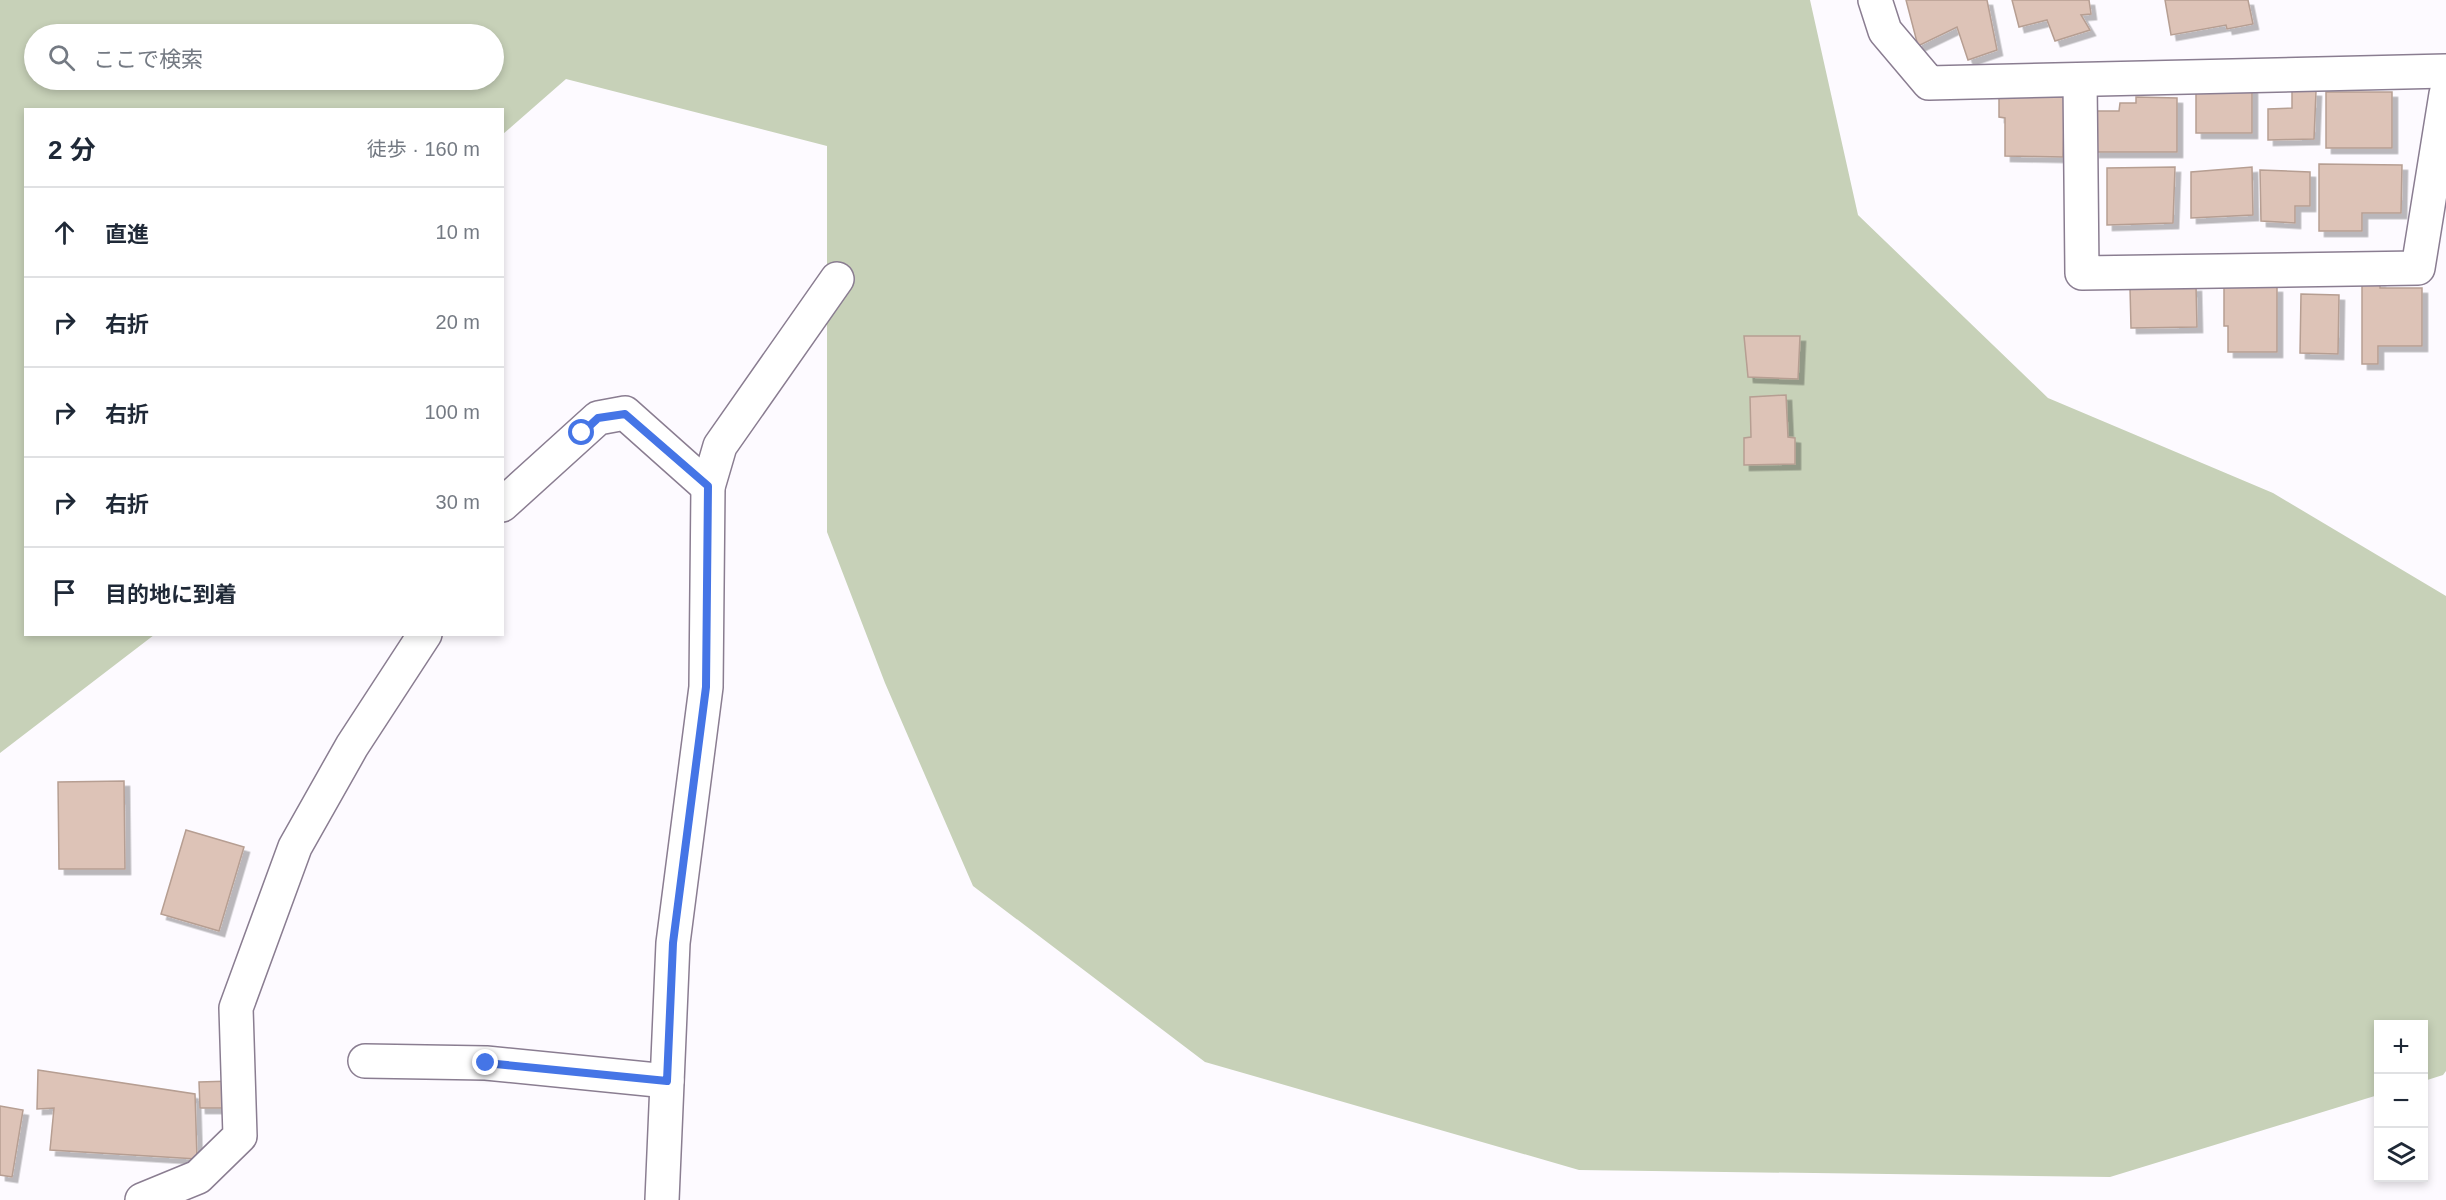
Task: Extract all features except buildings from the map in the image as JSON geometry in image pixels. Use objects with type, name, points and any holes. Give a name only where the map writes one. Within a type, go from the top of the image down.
[{"type":"street","points":[[1875,0],[1885,31],[1929,83],[2446,71]]},
{"type":"street","points":[[2080,80],[2082,273],[2418,268],[2446,94]]},
{"type":"street","points":[[662,1200],[673,943],[706,687],[708,486],[720,446],[837,279]]},
{"type":"street","points":[[504,503],[598,418],[625,414],[708,486]]},
{"type":"street","points":[[142,1200],[198,1177],[240,1136],[236,1008],[291,858],[352,746],[424,636]]},
{"type":"street","points":[[365,1061],[486,1063],[667,1081]]},
{"type":"green space","points":[[0,0],[1810,0],[1858,215],[2048,398],[2273,493],[2446,596],[2446,1071],[2443,1075],[2428,1080],[2428,1020],[2374,1020],[2374,1096],[2110,1177],[1579,1170],[1205,1062],[973,886],[885,683],[827,532],[827,146],[566,79],[504,133],[504,108],[24,108],[24,636],[153,636],[0,753]]},
{"type":"route","points":[[486,1063],[667,1081],[673,943],[706,687],[708,486],[625,414],[598,418],[582,433]]}]
